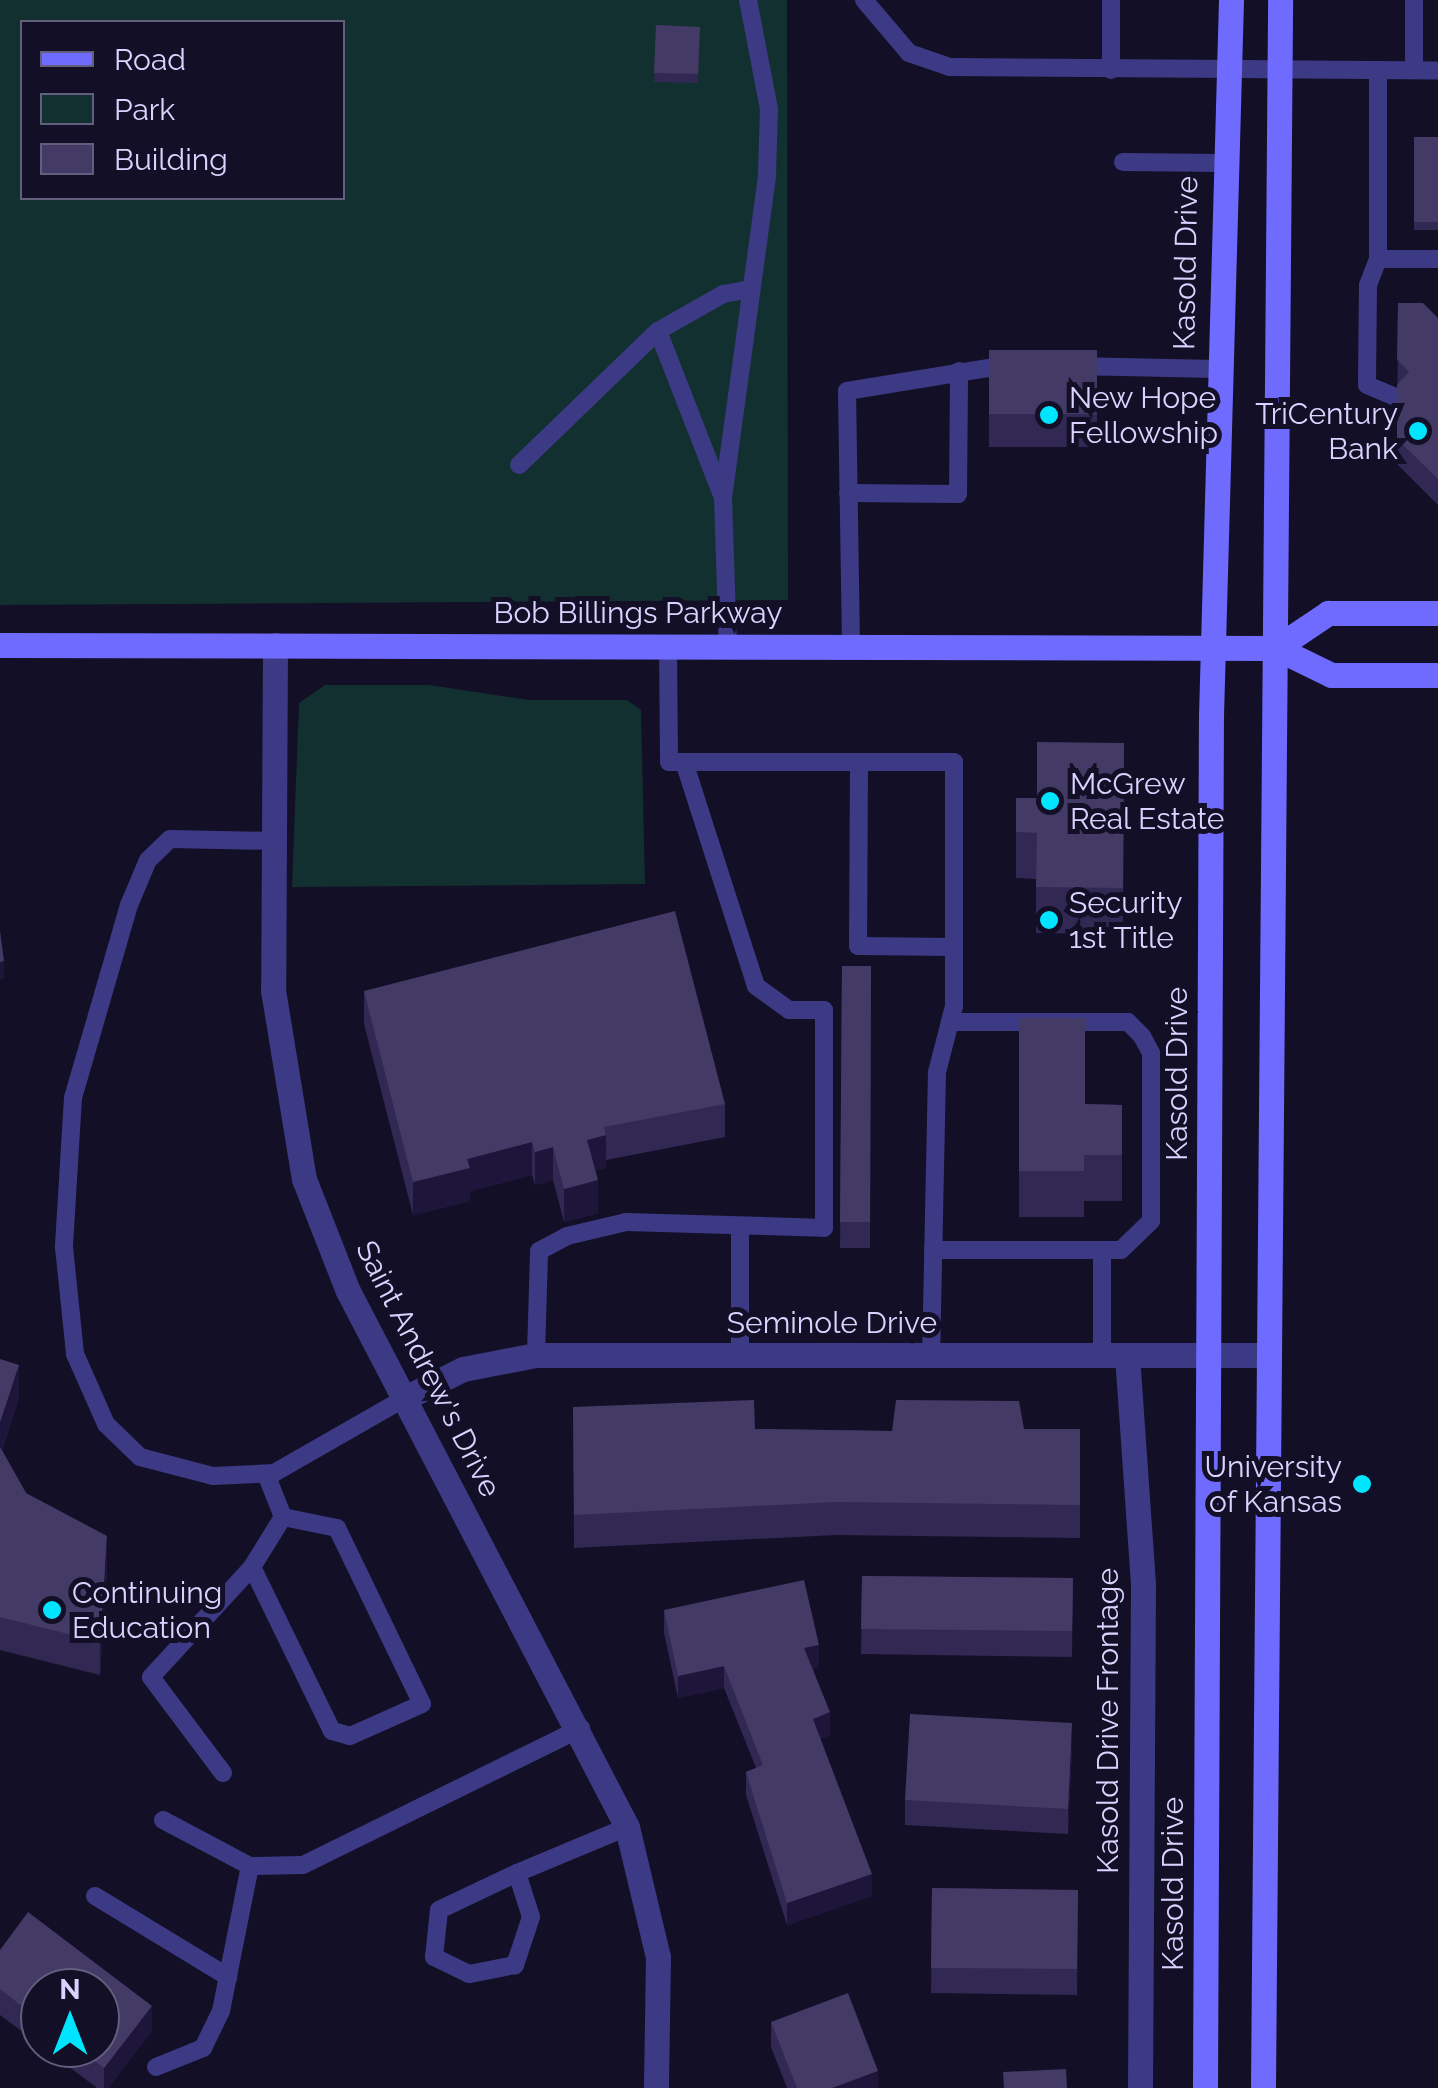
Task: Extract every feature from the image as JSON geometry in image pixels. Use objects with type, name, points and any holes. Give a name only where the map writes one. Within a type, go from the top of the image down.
[{"type":"main road","name":"Kasold Drive","points":[[1205,2088],[1213,648],[1220,163],[1231,0]]},
{"type":"main road","points":[[1263,2088],[1280,0]]},
{"type":"main road","points":[[1276,648],[1328,613],[1438,613]]},
{"type":"main road","name":"Bob Billings Parkway","points":[[0,645],[1276,648],[1331,675],[1438,675]]},
{"type":"street","name":"Saint Andrew's Drive","points":[[275,645],[273,990],[288,1114],[325,1238],[405,1398],[581,1728],[627,1827],[658,1957],[656,2088]]},
{"type":"street","name":"Seminole Drive","points":[[405,1398],[463,1369],[536,1355],[1268,1355]]},
{"type":"street","name":"Kasold Drive Frontage","points":[[1114,1355],[1143,1584],[1140,2088]]},
{"type":"lane","points":[[728,645],[723,498],[769,110],[748,0]]},
{"type":"lane","points":[[864,0],[909,53],[950,67],[1438,70]]},
{"type":"lane","points":[[1111,0],[1111,70]]},
{"type":"lane","points":[[1414,0],[1414,70]]},
{"type":"lane","points":[[1378,70],[1378,259],[1368,285],[1367,385],[1397,398]]},
{"type":"lane","points":[[1122,162],[1220,163]]},
{"type":"lane","points":[[1378,259],[1438,259]]},
{"type":"lane","points":[[519,465],[658,331],[723,294],[750,289]]},
{"type":"lane","points":[[658,331],[723,498]]},
{"type":"lane","points":[[851,646],[847,391],[959,370],[1217,369]]},
{"type":"lane","points":[[848,493],[958,494],[959,370]]},
{"type":"lane","points":[[668,645],[669,762],[954,762],[954,947],[950,1022],[937,1072],[931,1355]]},
{"type":"lane","points":[[536,1355],[539,1251],[626,1222],[740,1229],[824,1228],[824,1010],[789,1010],[756,986],[684,762]]},
{"type":"lane","points":[[858,762],[858,946],[954,947]]},
{"type":"lane","points":[[274,840],[170,840],[148,860],[93,1010],[73,1098],[64,1247],[75,1354],[106,1424],[140,1457],[213,1476],[266,1474],[405,1398]]},
{"type":"lane","points":[[933,1250],[1102,1250],[1135,1244],[1150,1220],[1150,1053],[1142,1036],[1128,1022],[950,1022]]},
{"type":"lane","points":[[740,1229],[740,1355]]},
{"type":"lane","points":[[1102,1250],[1114,1355]]},
{"type":"lane","points":[[266,1474],[283,1517]]},
{"type":"lane","points":[[252,1567],[332,1731],[350,1736],[422,1704],[337,1528],[283,1517]]},
{"type":"lane","points":[[223,1773],[151,1678],[252,1567],[283,1517]]},
{"type":"lane","points":[[162,1820],[250,1866],[303,1865],[344,1851],[581,1728]]},
{"type":"lane","points":[[517,1872],[531,1917],[515,1965],[470,1974],[434,1957],[439,1910],[517,1872],[627,1827]]},
{"type":"lane","points":[[156,2067],[202,2048],[228,1977],[250,1866]]},
{"type":"lane","points":[[95,1896],[228,1977]]},
{"type":"green space","points":[[0,0],[787,0],[788,600],[0,605]]},
{"type":"green space","points":[[325,685],[429,685],[529,700],[627,700],[641,710],[645,884],[292,887],[299,703]]},
{"type":"building","points":[[656,25],[700,27],[698,74],[654,73]]},
{"type":"building","points":[[1414,137],[1438,137],[1438,222],[1414,222]]},
{"type":"building","name":"TriCentury Bank","points":[[1398,303],[1423,303],[1438,318],[1438,479],[1397,439],[1397,385],[1409,372],[1397,359]]},
{"type":"building","points":[[989,350],[1097,350],[1097,414],[989,414]]},
{"type":"building","points":[[1037,742],[1124,743],[1123,888],[1036,887],[1037,833],[1016,832],[1016,798],[1037,798]]},
{"type":"building","points":[[675,911],[725,1104],[604,1127],[606,1135],[587,1140],[598,1180],[564,1189],[553,1147],[535,1152],[532,1142],[467,1159],[470,1168],[413,1182],[364,991]]},
{"type":"building","points":[[842,966],[871,966],[870,1222],[840,1222]]},
{"type":"building","points":[[1019,1018],[1085,1018],[1085,1104],[1122,1105],[1122,1155],[1084,1155],[1084,1171],[1019,1171]]},
{"type":"building","points":[[0,1359],[19,1365],[0,1422]]},
{"type":"building","points":[[754,1400],[755,1429],[892,1431],[896,1400],[1019,1401],[1024,1429],[1080,1429],[1080,1505],[836,1502],[574,1515],[573,1407]]},
{"type":"building","name":"Continuing Education","points":[[0,1447],[26,1493],[107,1536],[100,1642],[0,1617]]},
{"type":"building","points":[[862,1576],[1073,1578],[1072,1631],[861,1629]]},
{"type":"building","points":[[804,1580],[819,1645],[804,1648],[830,1712],[813,1719],[872,1874],[787,1903],[746,1772],[763,1765],[724,1666],[678,1676],[664,1610]]},
{"type":"building","points":[[910,1714],[1072,1723],[1068,1809],[905,1800]]},
{"type":"building","points":[[932,1888],[1078,1890],[1077,1969],[931,1968]]},
{"type":"building","points":[[28,1912],[102,1968],[20,1968],[20,2004],[0,1989],[0,1950]]},
{"type":"building","points":[[120,1982],[152,2006],[120,2047]]},
{"type":"building","points":[[848,1993],[878,2071],[832,2088],[797,2088],[771,2022]]},
{"type":"building","points":[[1066,2069],[1067,2088],[1004,2088],[1003,2072]]},
{"type":"place","name":"New Hope Fellowship","points":[[1049,415]]},
{"type":"place","name":"TriCentury Bank","points":[[1418,431]]},
{"type":"place","name":"McGrew Real Estate","points":[[1050,801]]},
{"type":"place","name":"Security 1st Title","points":[[1049,920]]},
{"type":"place","name":"University of Kansas","points":[[1362,1484]]},
{"type":"place","name":"Continuing Education","points":[[52,1610]]}]
